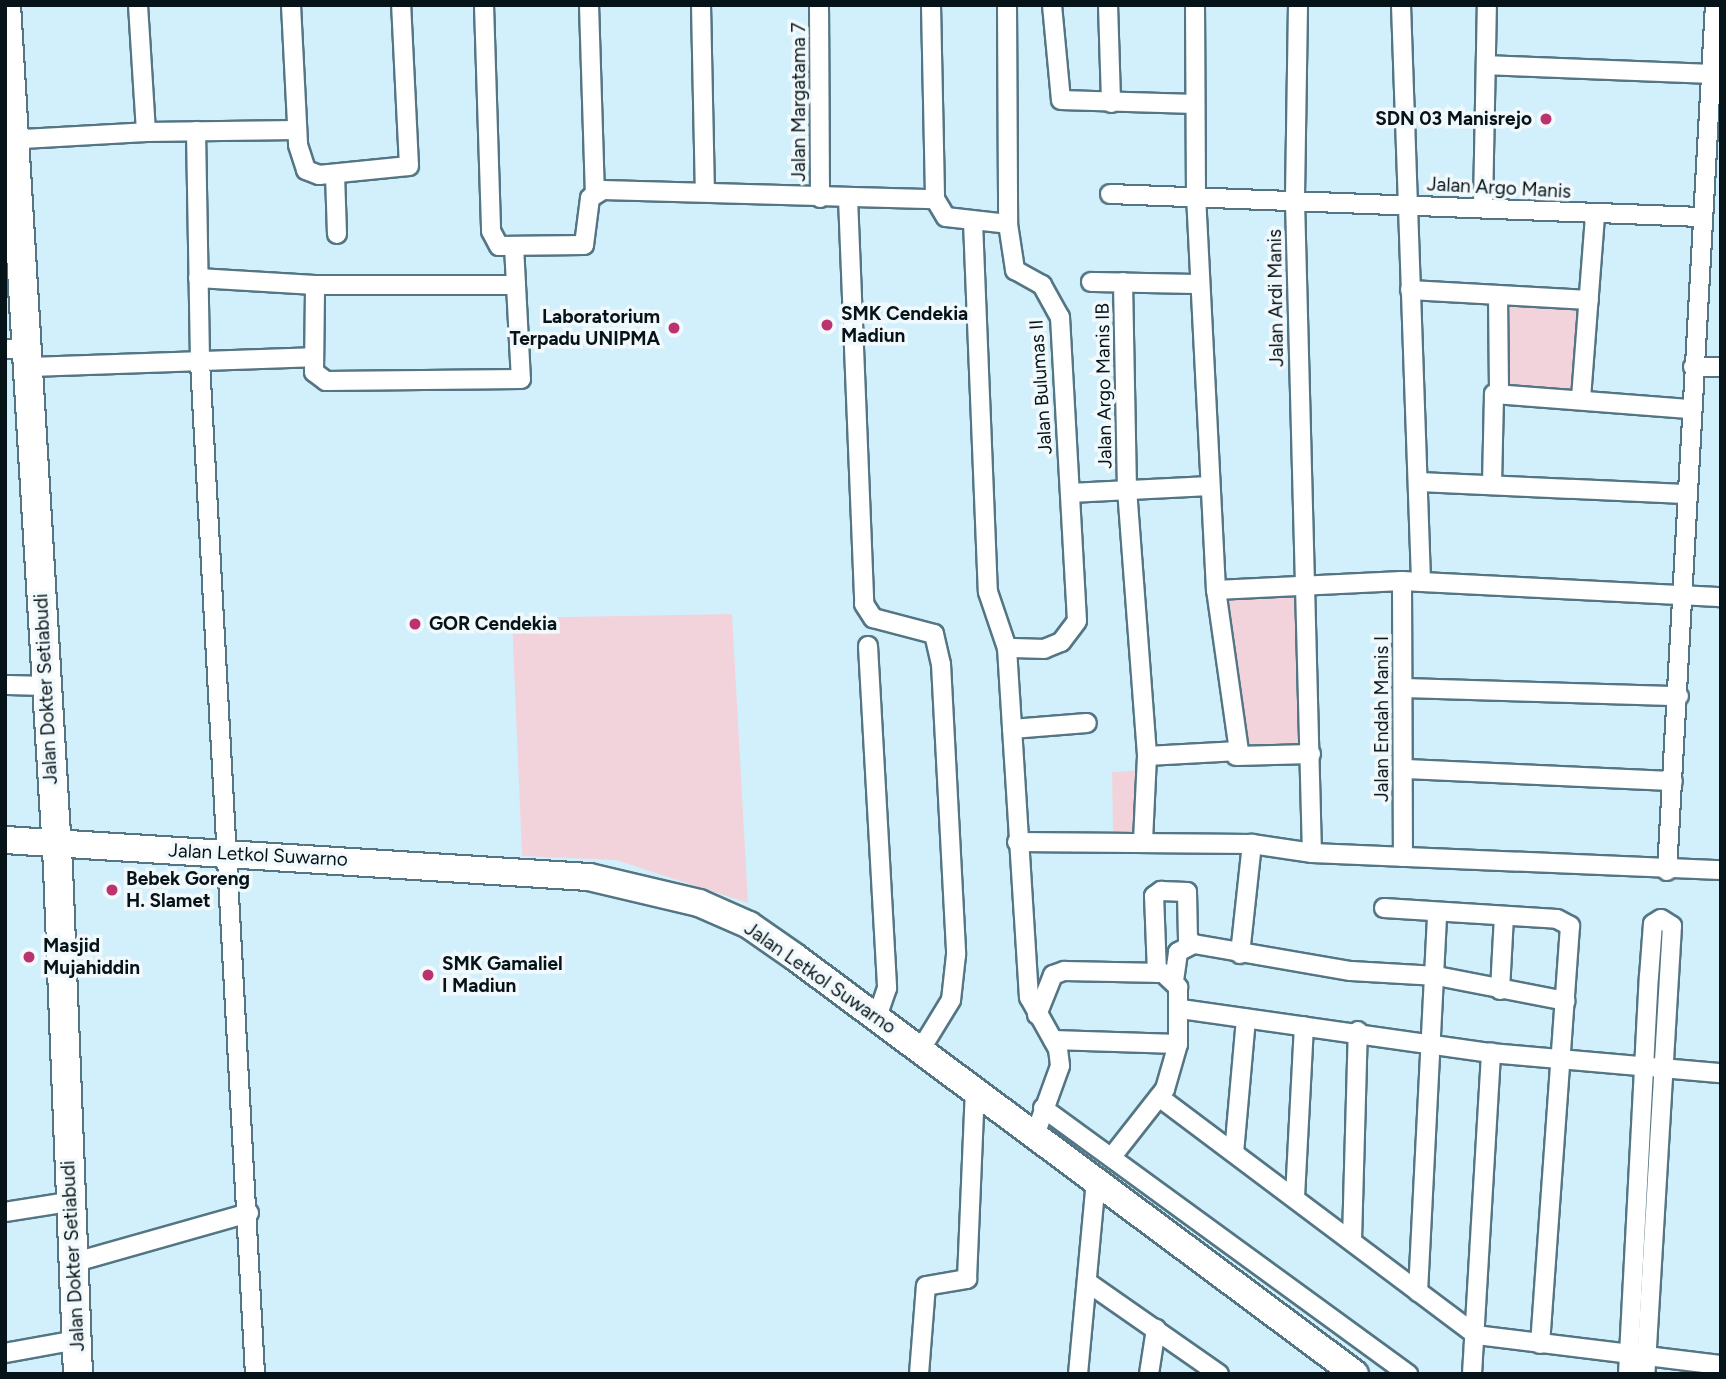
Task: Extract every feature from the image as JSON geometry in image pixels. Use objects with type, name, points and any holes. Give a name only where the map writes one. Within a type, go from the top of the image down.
[{"type":"main road","name":"Jalan Dokter Setiabudi","points":[[6,5],[9,151],[47,687],[68,1202],[79,1374]]},
{"type":"street","points":[[138,5],[146,132]]},
{"type":"street","points":[[291,5],[297,130],[306,170],[335,174],[409,166],[401,5]]},
{"type":"street","points":[[484,5],[491,231],[499,246],[584,245],[595,191],[589,5]]},
{"type":"street","points":[[701,5],[705,190]]},
{"type":"street","name":"Jalan Margatama 7","points":[[819,5],[820,198]]},
{"type":"street","points":[[932,5],[935,199],[946,218],[1008,224]]},
{"type":"street","name":"Jalan Bulumas II","points":[[1007,5],[1008,224],[1015,270],[1042,285],[1060,317],[1077,621],[1061,642],[1044,649],[1007,648]]},
{"type":"street","points":[[1052,5],[1057,96],[1111,103],[1195,104]]},
{"type":"street","points":[[1111,103],[1108,6],[1117,5]]},
{"type":"street","points":[[1195,5],[1196,195],[1210,486],[1216,590],[1236,756]]},
{"type":"street","name":"Jalan Ardi Manis","points":[[1298,5],[1295,201],[1303,590],[1311,754],[1312,853]]},
{"type":"street","points":[[1401,5],[1421,582]]},
{"type":"street","points":[[1483,207],[1487,5]]},
{"type":"street","points":[[1667,870],[1679,696],[1689,409],[1713,85],[1714,5]]},
{"type":"street","points":[[1486,65],[1713,85]]},
{"type":"street","points":[[9,151],[146,132],[297,130]]},
{"type":"street","points":[[195,131],[200,362],[230,853],[256,1374]]},
{"type":"street","points":[[335,174],[337,234]]},
{"type":"street","points":[[595,191],[705,190],[820,198],[935,199]]},
{"type":"street","name":"Jalan Argo Manis","points":[[1110,194],[1483,207],[1595,215],[1702,216]]},
{"type":"street","points":[[848,198],[864,604],[873,618],[927,628],[937,637],[940,654],[956,955],[951,1000],[921,1049]]},
{"type":"street","points":[[1581,398],[1595,215]]},
{"type":"street","points":[[973,222],[988,592],[993,623],[1007,648],[1017,842],[1029,997],[1053,1040],[1060,1066],[1035,1135]]},
{"type":"street","points":[[315,285],[312,357],[314,372],[326,382],[521,379],[514,246]]},
{"type":"street","points":[[198,278],[315,285],[516,285]]},
{"type":"street","points":[[1091,282],[1200,284]]},
{"type":"street","name":"Jalan Argo Manis IB","points":[[1123,282],[1127,489],[1147,756],[1143,840]]},
{"type":"street","points":[[1410,290],[1588,300]]},
{"type":"street","points":[[1492,484],[1491,401],[1499,392],[1498,295]]},
{"type":"street","points":[[22,355],[200,362],[312,357]]},
{"type":"street","points":[[1693,367],[1721,368]]},
{"type":"street","points":[[1499,392],[1689,409]]},
{"type":"street","points":[[1419,482],[1685,494]]},
{"type":"street","points":[[1070,493],[1210,486]]},
{"type":"street","points":[[1216,590],[1303,590],[1402,581],[1721,597]]},
{"type":"street","name":"Jalan Endah Manis I","points":[[1402,581],[1405,688],[1403,857]]},
{"type":"street","points":[[869,646],[887,988],[877,1017]]},
{"type":"street","points":[[5,685],[47,687]]},
{"type":"street","points":[[1405,688],[1679,696]]},
{"type":"street","points":[[1012,729],[1087,723]]},
{"type":"street","points":[[1147,756],[1311,754]]},
{"type":"street","points":[[1404,769],[1673,781]]},
{"type":"street","name":"Jalan Letkol Suwarno","points":[[5,840],[230,853],[645,885],[749,925],[921,1049],[1355,1374]]},
{"type":"street","points":[[1017,842],[1143,840],[1252,844],[1312,853],[1667,870],[1721,870]]},
{"type":"street","points":[[1240,954],[1252,844]]},
{"type":"street","points":[[1157,973],[1154,897],[1161,891],[1187,892],[1188,940],[1194,944],[1240,954],[1437,976],[1566,1001]]},
{"type":"street","points":[[1384,908],[1568,921],[1566,1001],[1540,1345]]},
{"type":"street","points":[[1418,1292],[1428,1040],[1437,976],[1437,913]]},
{"type":"street","points":[[1500,990],[1504,916]]},
{"type":"street","points":[[1645,1374],[1639,1353],[1653,1068],[1653,924],[1661,919],[1672,926],[1653,1068]]},
{"type":"street","points":[[1114,1154],[1158,1097],[1178,1044],[1181,1009],[1174,981],[1178,952],[1194,944]]},
{"type":"street","points":[[1037,1015],[1053,975],[1157,973],[1174,981]]},
{"type":"street","points":[[1181,1009],[1428,1040],[1491,1053],[1721,1073]]},
{"type":"street","points":[[1234,1153],[1246,1019]]},
{"type":"street","points":[[1295,1197],[1304,1026]]},
{"type":"street","points":[[1352,1240],[1358,1031]]},
{"type":"street","points":[[1053,1040],[1178,1044]]},
{"type":"street","points":[[1472,1374],[1491,1053]]},
{"type":"street","points":[[919,1374],[926,1286],[967,1279],[975,1090]]},
{"type":"street","points":[[1158,1097],[1476,1335],[1540,1345],[1639,1353],[1721,1364]]},
{"type":"street","points":[[1043,1108],[1114,1154],[1408,1374]]},
{"type":"street","points":[[1078,1374],[1096,1180]]},
{"type":"street","points":[[5,1212],[68,1202]]},
{"type":"street","points":[[72,1263],[249,1213]]},
{"type":"street","points":[[1087,1282],[1219,1374]]},
{"type":"street","points":[[1149,1374],[1156,1329]]},
{"type":"street","points":[[5,1353],[76,1340]]},
{"type":"street","points":[[1628,1374],[1639,1353]]},
{"type":"shaded area","points":[[1501,299],[1581,303],[1577,394],[1502,389]]},
{"type":"shaded area","points":[[1297,595],[1304,745],[1243,746],[1222,596]]},
{"type":"shaded area","points":[[732,614],[748,903],[616,860],[522,856],[512,618]]},
{"type":"shaded area","points":[[1144,770],[1140,832],[1113,832],[1112,772]]},
{"type":"place","name":"SDN 03 Manisrejo","points":[[1546,119]]},
{"type":"place","name":"SMK Cendekia Madiun","points":[[827,325]]},
{"type":"place","name":"Laboratorium Terpadu UNIPMA","points":[[674,328]]},
{"type":"place","name":"GOR Cendekia","points":[[415,624]]},
{"type":"place","name":"Bebek Goreng H. Slamet","points":[[112,890]]},
{"type":"place","name":"Masjid Mujahiddin","points":[[29,957]]},
{"type":"place","name":"SMK Gamaliel I Madiun","points":[[428,975]]}]
